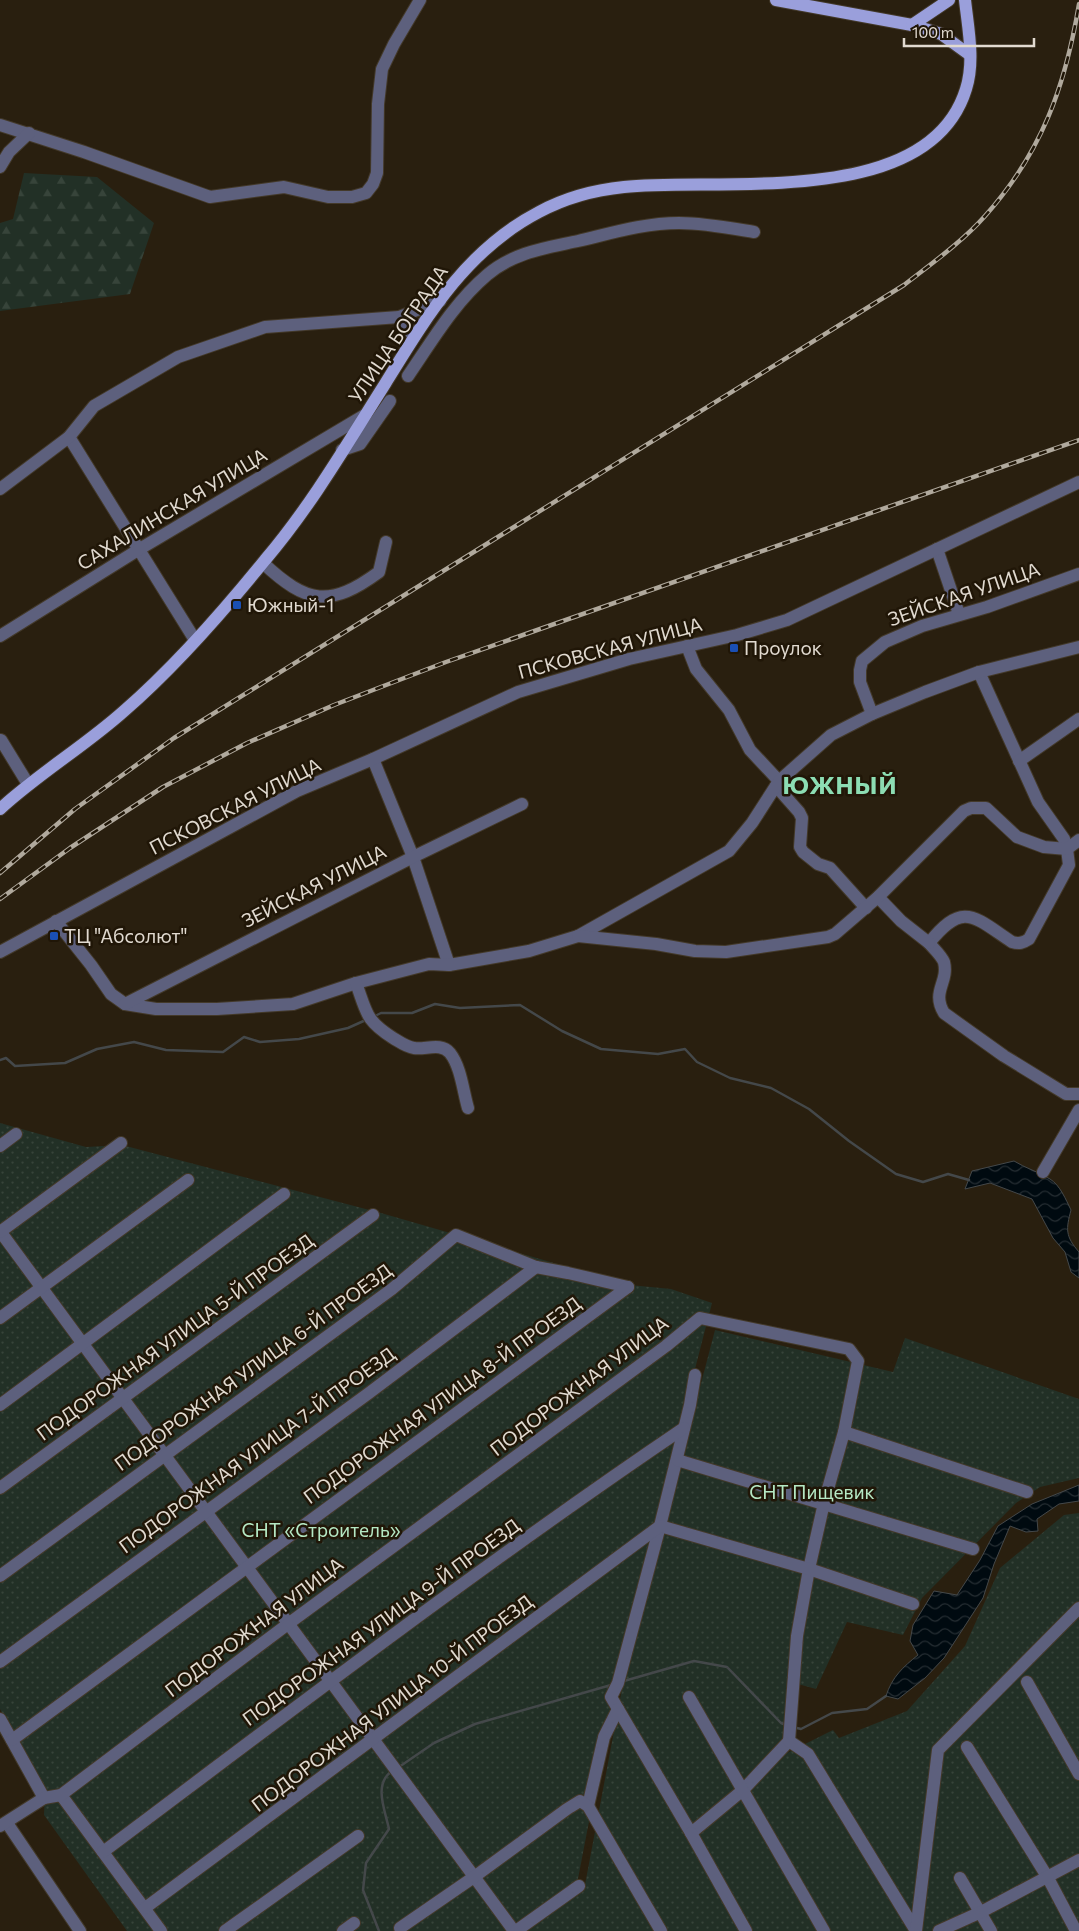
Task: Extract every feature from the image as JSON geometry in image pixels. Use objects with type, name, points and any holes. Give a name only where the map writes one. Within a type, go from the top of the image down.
[{"type":"main road","points":[[776,0],[912,24],[941,34],[970,55]]},
{"type":"main road","points":[[912,24],[948,0]]},
{"type":"main road","name":"УЛИЦА БОГРАДА","points":[[3,804],[125,711],[195,640],[263,563],[293,526],[414,337],[474,259],[513,227],[558,203],[580,195],[628,186],[815,181],[849,176],[879,168],[928,144],[947,124],[958,108],[967,87],[970,55],[965,0]]},
{"type":"street","points":[[0,125],[28,133],[210,197],[284,187],[328,197],[352,197],[366,193],[373,184],[377,173],[378,104],[382,69],[394,44],[420,0]]},
{"type":"street","points":[[0,167],[9,152],[28,133]]},
{"type":"street","points":[[408,376],[460,303],[486,276],[521,255],[545,247],[649,224],[703,224],[754,232]]},
{"type":"street","points":[[474,259],[486,276]]},
{"type":"street","points":[[0,489],[69,437],[94,406],[178,357],[265,327],[399,316],[440,301]]},
{"type":"street","points":[[399,316],[414,337]]},
{"type":"street","points":[[342,450],[360,444],[390,401]]},
{"type":"street","name":"САХАЛИНСКАЯ УЛИЦА","points":[[0,636],[138,550],[365,415]]},
{"type":"street","points":[[69,437],[195,640]]},
{"type":"street","name":"ПСКОВСКАЯ УЛИЦА","points":[[0,952],[289,795],[373,760],[471,712],[518,692],[629,659],[737,635],[787,620],[1079,482]]},
{"type":"street","points":[[263,563],[281,579],[302,593],[330,598],[348,592],[380,572],[386,542]]},
{"type":"street","points":[[937,549],[959,614]]},
{"type":"street","name":"ЗЕЙСКАЯ УЛИЦА","points":[[872,714],[860,682],[860,670],[862,661],[885,642],[922,626],[987,607],[1079,574]]},
{"type":"street","points":[[687,646],[696,669],[729,710],[750,750],[800,812],[802,818],[800,847],[803,852],[818,864],[830,868],[866,908]]},
{"type":"street","points":[[56,921],[91,965],[110,994],[125,1004],[156,1009],[217,1009],[293,1004],[356,983],[429,964],[449,966],[529,951],[578,936],[729,851],[752,823],[778,784],[831,735],[872,714],[979,672],[1079,647]]},
{"type":"street","points":[[929,943],[938,932],[960,916],[970,917],[1012,942],[1017,944],[1024,942],[1029,939],[1069,864],[1064,839],[1038,802],[979,672]]},
{"type":"street","points":[[1019,761],[1079,719]]},
{"type":"street","points":[[0,740],[28,784]]},
{"type":"street","points":[[373,760],[413,857],[449,966]]},
{"type":"street","name":"ЗЕЙСКАЯ УЛИЦА","points":[[125,1004],[413,857],[522,804]]},
{"type":"street","points":[[578,936],[656,944],[695,951],[726,952],[828,937],[866,908],[964,811],[971,808],[986,808],[1017,837],[1044,847],[1067,849],[1079,840]]},
{"type":"street","points":[[878,897],[901,922],[929,943],[944,962],[944,976],[938,997],[939,1005],[944,1013],[1004,1056],[1066,1094],[1079,1094]]},
{"type":"street","points":[[356,983],[365,1012],[376,1027],[406,1046],[415,1049],[440,1047],[449,1052],[456,1066],[468,1108]]},
{"type":"street","points":[[1043,1172],[1079,1110]]},
{"type":"street","points":[[0,1146],[16,1134]]},
{"type":"street","points":[[121,1144],[0,1231],[123,1398],[163,1456],[247,1567],[372,1741],[515,1931],[579,1886]]},
{"type":"street","points":[[0,1318],[188,1180]]},
{"type":"street","points":[[0,1404],[284,1194]]},
{"type":"street","name":"ПОДОРОЖНАЯ УЛИЦА 5-Й ПРОЕЗД","points":[[0,1488],[373,1215]]},
{"type":"street","name":"ПОДОРОЖНАЯ УЛИЦА 6-Й ПРОЕЗД","points":[[0,1576],[392,1289],[456,1235],[536,1267]]},
{"type":"street","name":"ПОДОРОЖНАЯ УЛИЦА 8-Й ПРОЕЗД","points":[[12,1740],[628,1287],[536,1267]]},
{"type":"street","name":"ПОДОРОЖНАЯ УЛИЦА 7-Й ПРОЕЗД","points":[[0,1662],[369,1393],[536,1267]]},
{"type":"street","name":"ПОДОРОЖНАЯ УЛИЦА","points":[[4,1824],[44,1798],[61,1794],[288,1624],[666,1346],[700,1318],[849,1349],[858,1361],[844,1432]]},
{"type":"street","points":[[695,1375],[660,1526],[618,1683],[611,1697],[746,1931]]},
{"type":"street","name":"ПОДОРОЖНАЯ УЛИЦА 9-Й ПРОЕЗД","points":[[103,1852],[329,1682],[592,1491],[684,1428]]},
{"type":"street","points":[[691,1833],[743,1790],[790,1741],[797,1636],[824,1503],[844,1432],[1026,1492]]},
{"type":"street","points":[[676,1460],[973,1549]]},
{"type":"street","points":[[660,1526],[809,1570],[912,1604]]},
{"type":"street","name":"ПОДОРОЖНАЯ УЛИЦА 10-Й ПРОЕЗД","points":[[145,1908],[660,1526]]},
{"type":"street","points":[[916,1931],[938,1750],[1079,1608]]},
{"type":"street","points":[[1027,1682],[1079,1774]]},
{"type":"street","points":[[689,1697],[824,1931]]},
{"type":"street","points":[[588,1806],[604,1738],[618,1710]]},
{"type":"street","points":[[0,1719],[44,1798]]},
{"type":"street","points":[[790,1741],[808,1754],[916,1931]]},
{"type":"street","points":[[968,1746],[1048,1878],[1076,1931]]},
{"type":"street","points":[[61,1794],[161,1931]]},
{"type":"street","points":[[400,1928],[580,1801],[588,1806],[661,1931]]},
{"type":"street","points":[[4,1824],[80,1931]]},
{"type":"street","points":[[225,1931],[358,1836]]},
{"type":"street","points":[[939,1931],[981,1912],[1079,1860]]},
{"type":"street","points":[[960,1878],[992,1931]]},
{"type":"street","points":[[343,1931],[354,1923]]},
{"type":"green space","points":[[24,173],[97,177],[154,223],[130,294],[0,311],[0,223],[13,219]]},
{"type":"green space","name":"СНТ «Строитель»","points":[[0,1123],[86,1147],[122,1145],[381,1213],[630,1285],[671,1289],[712,1303],[620,1660],[577,1884],[516,1931],[127,1931],[44,1815],[45,1792],[0,1709]]},
{"type":"green space","name":"СНТ Пищевик","points":[[715,1330],[893,1372],[905,1338],[1079,1399],[1079,1478],[1040,1487],[1016,1503],[922,1598],[903,1635],[847,1622],[816,1689],[787,1681],[785,1754],[833,1730],[839,1738],[907,1711],[965,1646],[1000,1568],[1064,1515],[1079,1513],[1079,1931],[527,1931],[584,1890],[625,1673]]},
{"type":"water","points":[[1014,1161],[1050,1179],[1062,1193],[1071,1210],[1068,1232],[1071,1241],[1079,1252],[1079,1278],[1071,1272],[1065,1252],[1053,1238],[1032,1199],[990,1183],[965,1189],[972,1171]]},
{"type":"water","points":[[1079,1485],[1079,1501],[1059,1504],[1037,1519],[1038,1531],[1026,1532],[1010,1526],[994,1564],[983,1598],[944,1658],[925,1678],[898,1699],[886,1696],[891,1683],[918,1655],[910,1641],[913,1625],[934,1591],[957,1595],[980,1560],[998,1526],[1032,1504]]},
{"type":"waterway","points":[[375,1016],[381,1013],[412,1013],[435,1004],[460,1008],[520,1005],[562,1031],[601,1049],[658,1054],[685,1049],[697,1062],[730,1078],[771,1088],[809,1109],[849,1141],[896,1174],[923,1182],[948,1174],[969,1180]]},
{"type":"waterway","points":[[0,1060],[6,1058],[15,1066],[65,1063],[97,1049],[134,1042],[166,1050],[223,1052],[244,1037],[260,1042],[299,1039],[348,1028],[368,1019]]},
{"type":"waterway","points":[[624,1681],[694,1661],[727,1667],[781,1723],[786,1725]]},
{"type":"waterway","points":[[399,1767],[434,1743],[475,1724],[611,1685]]},
{"type":"waterway","points":[[793,1727],[801,1729],[832,1713],[867,1709],[886,1696]]},
{"type":"waterway","points":[[379,1931],[363,1890],[366,1863],[389,1829],[383,1806],[382,1790],[386,1776],[392,1771]]},
{"type":"railway","points":[[0,873],[75,809],[174,738],[904,285],[946,252],[976,226],[1005,192],[1022,168],[1036,143],[1058,91],[1079,4]]},
{"type":"railway","points":[[0,899],[70,848],[163,787],[247,743],[334,705],[446,662],[1079,440]]},
{"type":"place","name":"Южный-1","points":[[237,605]]},
{"type":"place","name":"Проулок","points":[[734,648]]},
{"type":"place","name":"ТЦ \"Абсолют\"","points":[[54,936]]},
{"type":"district","name":"ЮЖНЫЙ","points":[[840,786]]}]
